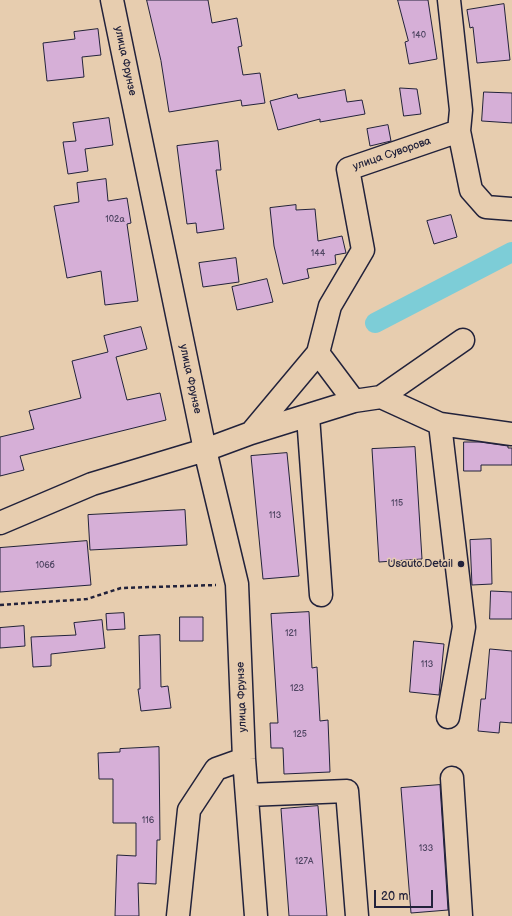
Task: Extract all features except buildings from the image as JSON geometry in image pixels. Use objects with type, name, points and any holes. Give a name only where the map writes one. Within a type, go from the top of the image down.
[{"type":"street","name":"улица Фрунзе","points":[[112,0],[205,450],[237,584],[244,759],[256,916]]},
{"type":"street","points":[[449,0],[461,110],[459,131],[471,190],[486,207],[512,208]]},
{"type":"street","name":"улица Суворова","points":[[251,433],[318,353],[330,306],[363,250],[348,169],[459,131]]},
{"type":"street","points":[[0,523],[92,484],[205,450],[251,433],[354,402],[381,397],[463,340]]},
{"type":"street","points":[[318,353],[354,402]]},
{"type":"street","points":[[381,397],[440,424],[512,434]]},
{"type":"street","points":[[308,416],[321,595]]},
{"type":"street","points":[[440,424],[464,627],[448,717]]},
{"type":"street","points":[[178,916],[189,810],[216,770],[244,759]]},
{"type":"street","points":[[452,778],[461,916]]},
{"type":"street","points":[[247,795],[347,791],[357,916]]},
{"type":"path","points":[[0,605],[87,599],[121,588],[237,584]]},
{"type":"waterway","points":[[375,323],[512,252]]},
{"type":"place","name":"Usauto.Detail","points":[[461,564]]}]
